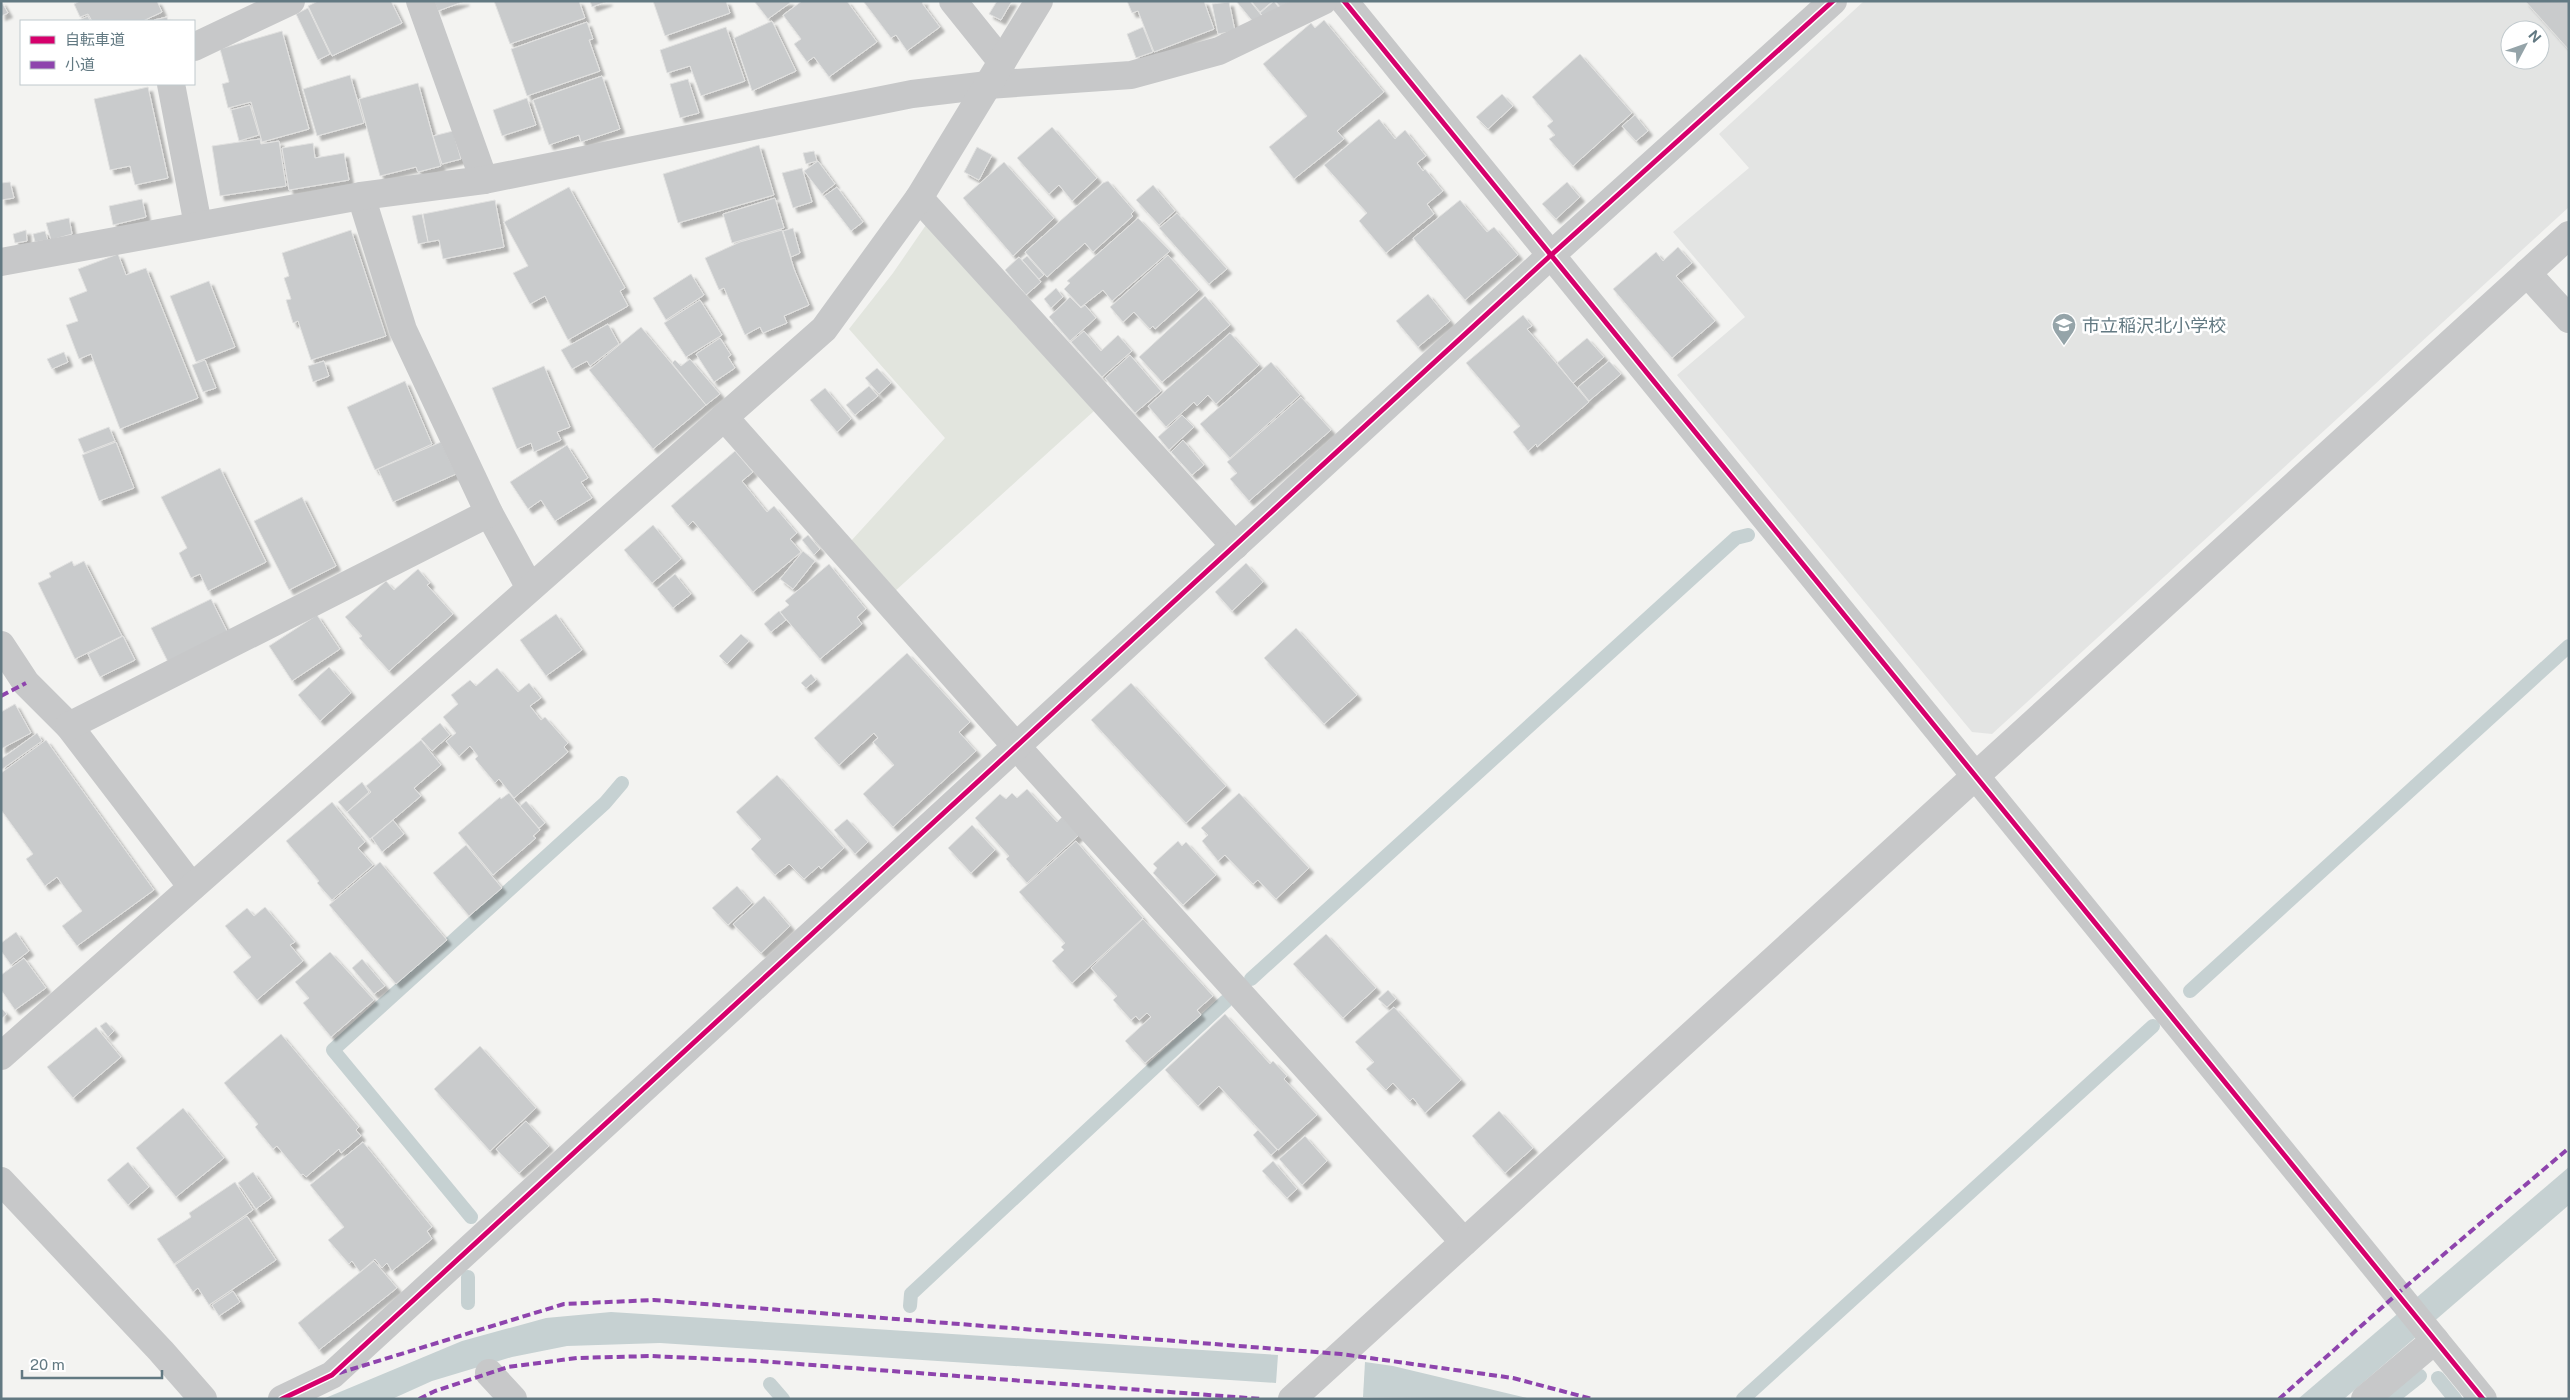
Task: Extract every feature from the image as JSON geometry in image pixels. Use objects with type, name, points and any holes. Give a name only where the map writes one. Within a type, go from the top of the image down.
[{"type":"street","points":[[195,47],[291,1]]},
{"type":"street","points":[[420,1],[484,180]]},
{"type":"street","points":[[953,1],[1002,62]]},
{"type":"street","points":[[1,1056],[824,329],[919,198],[1039,1]]},
{"type":"street","points":[[1,262],[361,196],[484,180],[912,94],[988,85],[1131,75],[1219,51],[1323,1]]},
{"type":"street","points":[[1344,1],[1975,778],[2484,1399]]},
{"type":"street","points":[[282,1399],[332,1375],[1550,256],[1833,1]]},
{"type":"street","points":[[171,85],[198,225]]},
{"type":"street","points":[[361,196],[403,330],[489,513],[530,588]]},
{"type":"street","points":[[919,198],[1234,546]]},
{"type":"street","points":[[1292,1399],[2569,235]]},
{"type":"street","points":[[2527,273],[2569,319]]},
{"type":"street","points":[[724,417],[1016,746],[1464,1242]]},
{"type":"street","points":[[69,726],[489,513]]},
{"type":"street","points":[[1,645],[26,682],[69,726],[192,887]]},
{"type":"street","points":[[1,1181],[161,1351],[203,1399]]},
{"type":"street","points":[[2365,1399],[2431,1336]]},
{"type":"street","points":[[489,1373],[514,1399]]},
{"type":"shaded area","name":"市立稲沢北小学校","points":[[1864,1],[2569,1],[2569,207],[1992,734],[1972,732],[1677,375],[1745,317],[1673,232],[1749,168],[1719,134]]},
{"type":"shaded area","points":[[926,225],[1094,411],[894,592],[851,541],[945,438],[849,329],[893,273]]},
{"type":"shaded area","points":[[2569,1167],[2569,1205],[2344,1399],[2298,1399]]},
{"type":"shaded area","points":[[611,1312],[1278,1355],[1276,1383],[660,1343],[567,1346],[512,1357],[432,1381],[392,1399],[323,1399],[462,1341],[546,1318]]},
{"type":"shaded area","points":[[1365,1362],[1393,1366],[1531,1399],[1363,1397]]},
{"type":"building","points":[[1,1],[8,13],[1,16]]},
{"type":"building","points":[[80,1],[157,1],[162,12],[145,20],[91,20],[88,14],[80,17],[74,4]]},
{"type":"building","points":[[318,1],[391,1],[402,23],[332,56],[308,6]]},
{"type":"building","points":[[434,1],[465,1],[438,11]]},
{"type":"building","points":[[494,1],[579,1],[585,18],[510,44]]},
{"type":"building","points":[[590,1],[608,1],[592,7]]},
{"type":"building","points":[[653,1],[726,1],[730,13],[665,36]]},
{"type":"building","points":[[754,1],[789,1],[790,3],[768,19]]},
{"type":"building","points":[[802,1],[847,1],[877,42],[829,77],[814,57],[807,62],[794,44],[801,39],[783,15]]},
{"type":"building","points":[[863,1],[924,1],[922,3],[940,27],[907,51],[896,35],[891,38]]},
{"type":"building","points":[[997,1],[1012,1],[1001,20],[989,14]]},
{"type":"building","points":[[1127,1],[1204,1],[1214,29],[1154,52],[1138,11],[1132,13]]},
{"type":"building","points":[[1236,1],[1250,1],[1262,16],[1254,23]]},
{"type":"building","points":[[1251,1],[1273,1],[1260,12]]},
{"type":"building","points":[[1274,1],[1280,9],[1267,20],[1260,13]]},
{"type":"building","points":[[1275,1],[1291,1],[1281,8]]},
{"type":"building","points":[[2525,1],[2569,1],[2569,50],[2550,29],[2550,20],[2542,20]]},
{"type":"building","points":[[1229,2],[1235,31],[1218,34],[1212,4]]},
{"type":"building","points":[[308,8],[330,54],[318,60],[296,14]]},
{"type":"building","points":[[88,16],[90,20],[79,20]]},
{"type":"building","points":[[167,17],[168,20],[154,20]]},
{"type":"building","points":[[1324,20],[1384,92],[1337,131],[1344,139],[1294,179],[1269,147],[1307,116],[1263,64],[1311,23],[1315,28]]},
{"type":"building","points":[[772,21],[796,71],[752,91],[734,38]]},
{"type":"building","points":[[587,22],[593,39],[589,40],[600,71],[527,96],[511,49]]},
{"type":"building","points":[[726,27],[745,81],[701,96],[690,66],[667,73],[660,50]]},
{"type":"building","points":[[1143,27],[1153,52],[1136,58],[1127,34]]},
{"type":"building","points":[[282,31],[309,129],[262,142],[251,102],[228,108],[222,84],[229,82],[220,49]]},
{"type":"building","points":[[1580,54],[1632,113],[1573,166],[1549,139],[1555,135],[1547,126],[1553,121],[1532,97]]},
{"type":"building","points":[[350,75],[364,123],[317,136],[303,89]]},
{"type":"building","points":[[602,76],[620,129],[581,142],[579,135],[549,145],[533,100]]},
{"type":"building","points":[[688,79],[699,113],[680,118],[670,84]]},
{"type":"building","points":[[418,83],[441,166],[418,172],[416,167],[380,176],[359,99]]},
{"type":"building","points":[[148,87],[168,178],[135,185],[130,166],[110,170],[94,99]]},
{"type":"building","points":[[1502,94],[1513,106],[1488,129],[1476,117]]},
{"type":"building","points":[[527,98],[536,125],[502,136],[493,110]]},
{"type":"building","points":[[250,105],[259,135],[239,141],[231,110]]},
{"type":"building","points":[[1635,115],[1648,131],[1636,141],[1622,126]]},
{"type":"building","points":[[1379,119],[1395,139],[1405,130],[1426,156],[1417,163],[1423,171],[1425,169],[1443,191],[1427,204],[1434,214],[1386,253],[1359,221],[1367,213],[1324,165]]},
{"type":"building","points":[[1052,127],[1097,178],[1072,201],[1059,185],[1049,194],[1017,158]]},
{"type":"building","points":[[453,131],[461,159],[442,164],[433,136]]},
{"type":"building","points":[[260,139],[261,144],[279,141],[286,186],[220,196],[212,146]]},
{"type":"building","points":[[313,143],[315,158],[344,153],[349,180],[289,190],[282,148]]},
{"type":"building","points":[[759,145],[774,195],[678,223],[663,174]]},
{"type":"building","points":[[977,147],[992,155],[979,180],[964,172]]},
{"type":"building","points":[[814,151],[817,161],[806,164],[803,153]]},
{"type":"building","points":[[818,161],[835,184],[822,194],[804,171]]},
{"type":"building","points":[[1004,162],[1054,218],[1013,256],[963,198]]},
{"type":"building","points":[[802,168],[812,202],[793,208],[782,173]]},
{"type":"building","points":[[1108,181],[1134,211],[1131,214],[1133,216],[1093,252],[1085,243],[1047,277],[1025,252],[1103,183]]},
{"type":"building","points":[[10,182],[14,198],[1,200],[1,183]]},
{"type":"building","points":[[1567,182],[1580,197],[1556,219],[1542,204]]},
{"type":"building","points":[[1153,185],[1175,211],[1159,225],[1136,200]]},
{"type":"building","points":[[569,187],[625,288],[620,291],[628,306],[568,340],[545,296],[530,304],[513,273],[528,266],[504,222]]},
{"type":"building","points":[[837,187],[863,222],[851,231],[824,196]]},
{"type":"building","points":[[775,198],[784,228],[732,243],[723,214]]},
{"type":"building","points":[[142,199],[146,217],[113,225],[109,206]]},
{"type":"building","points":[[495,200],[504,247],[443,259],[439,240],[428,242],[423,214]]},
{"type":"building","points":[[1460,200],[1487,232],[1494,227],[1518,255],[1465,300],[1413,238]]},
{"type":"building","points":[[1177,213],[1227,269],[1209,284],[1159,228]]},
{"type":"building","points":[[422,214],[428,242],[418,244],[412,216]]},
{"type":"building","points":[[69,218],[72,234],[51,240],[46,223]]},
{"type":"building","points":[[1138,218],[1170,251],[1112,301],[1103,290],[1081,307],[1064,289],[1070,283],[1067,281]]},
{"type":"building","points":[[793,228],[800,253],[791,257],[783,231]]},
{"type":"building","points":[[26,230],[27,241],[15,243],[13,234]]},
{"type":"building","points":[[351,230],[386,336],[311,360],[298,321],[293,323],[286,300],[291,299],[284,278],[289,276],[282,253]]},
{"type":"building","points":[[782,230],[794,269],[809,305],[784,316],[787,323],[763,333],[760,327],[745,335],[724,288],[719,290],[705,258],[740,242]]},
{"type":"building","points":[[45,231],[48,240],[35,242],[33,234]]},
{"type":"building","points":[[1678,247],[1692,263],[1676,276],[1715,321],[1672,358],[1613,289],[1656,252],[1663,261]]},
{"type":"building","points":[[118,254],[126,275],[146,268],[198,398],[120,429],[91,354],[79,359],[66,325],[78,321],[69,298],[87,291],[78,269]]},
{"type":"building","points":[[1168,255],[1199,290],[1155,329],[1153,326],[1150,329],[1134,312],[1123,322],[1110,307]]},
{"type":"building","points":[[1027,256],[1044,275],[1039,279],[1022,260]]},
{"type":"building","points":[[1019,257],[1041,282],[1026,295],[1005,270]]},
{"type":"building","points":[[691,274],[704,295],[666,320],[653,298]]},
{"type":"building","points":[[209,281],[235,347],[196,362],[170,296]]},
{"type":"building","points":[[1056,288],[1063,297],[1051,308],[1044,299]]},
{"type":"building","points":[[1428,294],[1450,321],[1418,347],[1396,321]]},
{"type":"building","points":[[1205,296],[1230,325],[1162,382],[1139,357]]},
{"type":"building","points":[[1070,297],[1081,308],[1085,305],[1096,318],[1070,341],[1049,317]]},
{"type":"building","points":[[700,300],[722,335],[686,357],[664,323]]},
{"type":"building","points":[[1523,315],[1532,326],[1527,329],[1589,402],[1537,447],[1536,444],[1528,451],[1513,432],[1520,426],[1466,363]]},
{"type":"building","points":[[608,324],[619,344],[590,366],[587,361],[572,369],[561,350]]},
{"type":"building","points":[[641,327],[706,405],[653,449],[589,370]]},
{"type":"building","points":[[1084,331],[1101,351],[1118,335],[1132,351],[1102,377],[1071,342]]},
{"type":"building","points":[[1230,333],[1259,365],[1216,404],[1208,395],[1197,406],[1194,402],[1166,427],[1148,406]]},
{"type":"building","points":[[720,338],[731,355],[728,357],[735,368],[714,382],[696,354]]},
{"type":"building","points":[[1587,338],[1604,357],[1573,383],[1557,363]]},
{"type":"building","points":[[64,352],[68,362],[52,369],[47,359]]},
{"type":"building","points":[[1130,355],[1161,391],[1135,413],[1105,378]]},
{"type":"building","points":[[690,359],[720,394],[706,405],[672,363],[675,360],[681,366]]},
{"type":"building","points":[[205,360],[216,388],[203,392],[192,365]]},
{"type":"building","points":[[324,361],[329,376],[313,382],[308,366]]},
{"type":"building","points":[[1609,361],[1621,374],[1589,401],[1578,387]]},
{"type":"building","points":[[1271,362],[1300,395],[1230,458],[1200,424]]},
{"type":"building","points":[[544,366],[570,427],[557,432],[561,440],[534,452],[531,443],[517,449],[492,388]]},
{"type":"building","points":[[877,368],[891,383],[879,394],[865,378]]},
{"type":"building","points":[[405,381],[432,444],[375,470],[347,407]]},
{"type":"building","points":[[869,386],[878,396],[855,415],[846,405]]},
{"type":"building","points":[[825,388],[851,419],[837,432],[810,400]]},
{"type":"building","points":[[1301,397],[1331,430],[1249,501],[1230,479],[1237,473],[1227,462]]},
{"type":"building","points":[[1182,415],[1194,427],[1169,450],[1158,437]]},
{"type":"building","points":[[109,427],[115,441],[84,453],[78,439]]},
{"type":"building","points":[[1183,440],[1204,465],[1192,475],[1171,452]]},
{"type":"building","points":[[116,442],[134,488],[99,501],[82,455]]},
{"type":"building","points":[[441,442],[456,474],[393,502],[378,469]]},
{"type":"building","points":[[567,445],[588,478],[581,482],[592,498],[555,521],[541,500],[528,509],[510,482]]},
{"type":"building","points":[[735,451],[753,472],[742,481],[767,512],[774,506],[797,533],[790,539],[801,552],[753,592],[693,521],[688,526],[671,506]]},
{"type":"building","points":[[220,468],[266,562],[208,591],[200,574],[191,578],[179,553],[187,548],[161,497]]},
{"type":"building","points":[[302,497],[336,566],[289,590],[254,521]]},
{"type":"building","points":[[653,525],[681,559],[652,583],[624,550]]},
{"type":"building","points":[[808,535],[820,549],[814,555],[802,540]]},
{"type":"building","points":[[803,551],[815,561],[793,589],[780,579]]},
{"type":"building","points":[[72,561],[74,566],[84,561],[122,636],[75,659],[38,583],[51,577],[49,573]]},
{"type":"building","points":[[1246,563],[1263,582],[1232,611],[1215,592]]},
{"type":"building","points":[[829,564],[866,609],[857,617],[862,624],[820,659],[780,612],[789,605],[785,601]]},
{"type":"building","points":[[418,569],[430,583],[427,585],[453,614],[389,671],[359,638],[362,636],[345,617],[386,581],[394,590]]},
{"type":"building","points":[[675,574],[691,594],[673,608],[657,589]]},
{"type":"building","points":[[211,599],[229,635],[169,664],[151,628]]},
{"type":"building","points":[[779,611],[786,620],[771,632],[764,624]]},
{"type":"building","points":[[556,614],[582,650],[546,676],[520,640]]},
{"type":"building","points":[[317,615],[340,649],[292,681],[269,646]]},
{"type":"building","points":[[1296,628],[1357,695],[1324,724],[1264,658]]},
{"type":"building","points":[[741,634],[749,641],[727,664],[719,656]]},
{"type":"building","points":[[123,636],[135,660],[100,677],[88,654]]},
{"type":"building","points":[[907,653],[970,722],[959,732],[976,751],[893,827],[863,794],[894,765],[873,742],[878,738],[874,733],[839,765],[814,738]]},
{"type":"building","points":[[329,667],[351,693],[320,721],[298,695]]},
{"type":"building","points":[[497,668],[518,692],[529,683],[541,698],[530,706],[541,720],[545,717],[568,743],[564,747],[568,752],[514,798],[499,779],[495,783],[475,759],[478,756],[470,746],[459,756],[446,741],[456,733],[443,717],[458,704],[451,695],[470,680],[476,686]]},
{"type":"building","points":[[811,674],[816,680],[806,688],[801,683]]},
{"type":"building","points":[[1131,683],[1226,786],[1186,823],[1091,720]]},
{"type":"building","points":[[15,704],[31,733],[1,749],[1,712]]},
{"type":"building","points":[[440,723],[450,735],[432,751],[421,739]]},
{"type":"building","points":[[37,733],[42,741],[1,770],[1,759]]},
{"type":"building","points":[[46,740],[154,890],[77,946],[62,926],[82,911],[57,877],[45,886],[26,859],[33,854],[1,810],[1,773]]},
{"type":"building","points":[[421,740],[441,765],[414,788],[421,796],[370,839],[347,812],[371,792],[366,786]]},
{"type":"building","points":[[777,775],[844,848],[821,869],[819,866],[804,879],[789,864],[775,875],[751,849],[761,839],[736,812]]},
{"type":"building","points":[[362,782],[369,792],[347,812],[338,802]]},
{"type":"building","points":[[1027,789],[1057,822],[1062,817],[1079,835],[1027,883],[1006,859],[1009,856],[975,818],[1000,794],[1006,799],[1012,793],[1017,798]]},
{"type":"building","points":[[509,793],[540,830],[533,836],[536,838],[493,875],[458,833],[500,797],[501,799]]},
{"type":"building","points":[[1239,793],[1309,868],[1276,899],[1258,880],[1253,884],[1225,855],[1218,861],[1202,841],[1208,835],[1201,828]]},
{"type":"building","points":[[526,801],[545,823],[539,828],[520,806]]},
{"type":"building","points":[[332,802],[365,842],[358,848],[373,865],[332,900],[286,841]]},
{"type":"building","points":[[847,819],[868,842],[855,854],[834,830]]},
{"type":"building","points":[[393,820],[404,834],[382,852],[372,838]]},
{"type":"building","points":[[972,825],[995,850],[971,873],[948,848]]},
{"type":"building","points":[[1076,841],[1143,918],[1072,983],[1052,961],[1064,950],[1061,947],[1065,943],[1019,892]]},
{"type":"building","points":[[1178,841],[1182,846],[1186,842],[1216,875],[1183,905],[1153,873],[1157,868],[1153,864]]},
{"type":"building","points":[[466,845],[502,888],[469,916],[433,873]]},
{"type":"building","points":[[380,862],[447,940],[396,984],[329,905]]},
{"type":"building","points":[[737,886],[752,903],[728,925],[712,908]]},
{"type":"building","points":[[764,896],[790,926],[761,953],[733,924]]},
{"type":"building","points":[[265,907],[295,942],[290,945],[303,961],[257,1000],[233,972],[251,957],[225,926],[247,908],[254,916]]},
{"type":"building","points":[[1143,919],[1213,996],[1197,1010],[1201,1015],[1145,1063],[1125,1041],[1151,1017],[1147,1013],[1139,1020],[1136,1016],[1131,1020],[1113,1000],[1117,996],[1091,968]]},
{"type":"building","points":[[16,932],[29,951],[11,965],[1,951],[1,943]]},
{"type":"building","points":[[1326,934],[1376,988],[1343,1018],[1293,964]]},
{"type":"building","points":[[330,952],[374,1000],[331,1037],[303,1003],[309,998],[295,982]]},
{"type":"building","points":[[24,958],[46,988],[15,1010],[1,990],[1,975]]},
{"type":"building","points":[[362,959],[385,986],[374,994],[352,968]]},
{"type":"building","points":[[1388,990],[1396,999],[1387,1007],[1378,999]]},
{"type":"building","points":[[1394,1007],[1461,1080],[1425,1113],[1413,1098],[1410,1101],[1393,1083],[1386,1090],[1366,1069],[1374,1062],[1355,1042]]},
{"type":"building","points":[[1,1008],[7,1014],[1,1019]]},
{"type":"building","points":[[1225,1014],[1270,1064],[1273,1061],[1287,1076],[1284,1079],[1317,1115],[1278,1150],[1219,1086],[1198,1106],[1165,1070]]},
{"type":"building","points":[[106,1022],[114,1031],[108,1037],[100,1026]]},
{"type":"building","points":[[96,1027],[121,1057],[73,1098],[47,1067]]},
{"type":"building","points":[[281,1034],[359,1127],[356,1130],[361,1136],[341,1153],[339,1149],[306,1177],[303,1174],[301,1175],[277,1146],[273,1149],[255,1127],[258,1124],[224,1083]]},
{"type":"building","points":[[480,1046],[536,1108],[490,1151],[434,1089]]},
{"type":"building","points":[[183,1108],[224,1158],[176,1197],[136,1148]]},
{"type":"building","points":[[1499,1111],[1533,1148],[1505,1173],[1472,1136]]},
{"type":"building","points":[[526,1121],[549,1146],[519,1173],[496,1149]]},
{"type":"building","points":[[1258,1130],[1277,1150],[1271,1155],[1253,1135]]},
{"type":"building","points":[[1305,1136],[1327,1161],[1302,1185],[1279,1159]]},
{"type":"building","points":[[363,1142],[432,1227],[427,1231],[432,1239],[392,1271],[387,1263],[382,1268],[375,1259],[360,1272],[352,1261],[349,1264],[328,1240],[344,1227],[310,1185]]},
{"type":"building","points":[[1273,1161],[1297,1189],[1287,1198],[1262,1171]]},
{"type":"building","points":[[128,1162],[149,1187],[128,1205],[107,1180]]},
{"type":"building","points":[[253,1172],[271,1198],[256,1209],[238,1183]]},
{"type":"building","points":[[235,1182],[253,1210],[174,1264],[157,1239],[191,1217],[189,1213]]},
{"type":"building","points":[[247,1216],[276,1260],[209,1305],[198,1288],[193,1292],[175,1265]]},
{"type":"building","points":[[374,1261],[397,1288],[319,1350],[298,1323]]},
{"type":"building","points":[[233,1291],[240,1302],[219,1316],[212,1305]]},
{"type":"waterway","points":[[1251,979],[1736,538],[1748,535]]},
{"type":"waterway","points":[[2190,991],[2569,646]]},
{"type":"waterway","points":[[471,1217],[333,1050],[605,803],[622,783]]},
{"type":"waterway","points":[[910,1306],[911,1294],[1226,1001]]},
{"type":"waterway","points":[[1743,1399],[2153,1026]]},
{"type":"waterway","points":[[468,1277],[468,1303]]},
{"type":"waterway","points":[[2391,1399],[2420,1376]]},
{"type":"waterway","points":[[2438,1378],[2455,1399]]},
{"type":"waterway","points":[[770,1384],[783,1399]]},
{"type":"marked path","points":[[1,696],[26,683]]},
{"type":"marked path","points":[[2279,1399],[2397,1294],[2569,1148]]},
{"type":"marked path","points":[[339,1373],[564,1304],[654,1300],[1341,1354],[1513,1378],[1592,1399]]},
{"type":"marked path","points":[[419,1399],[435,1391],[508,1367],[577,1358],[651,1356],[759,1361],[1262,1399]]},
{"type":"cycle path","points":[[1344,1],[2483,1399]]},
{"type":"cycle path","points":[[282,1399],[332,1375],[1550,256],[1833,1]]},
{"type":"place","name":"市立稲沢北小学校","points":[[2064,346]]}]
